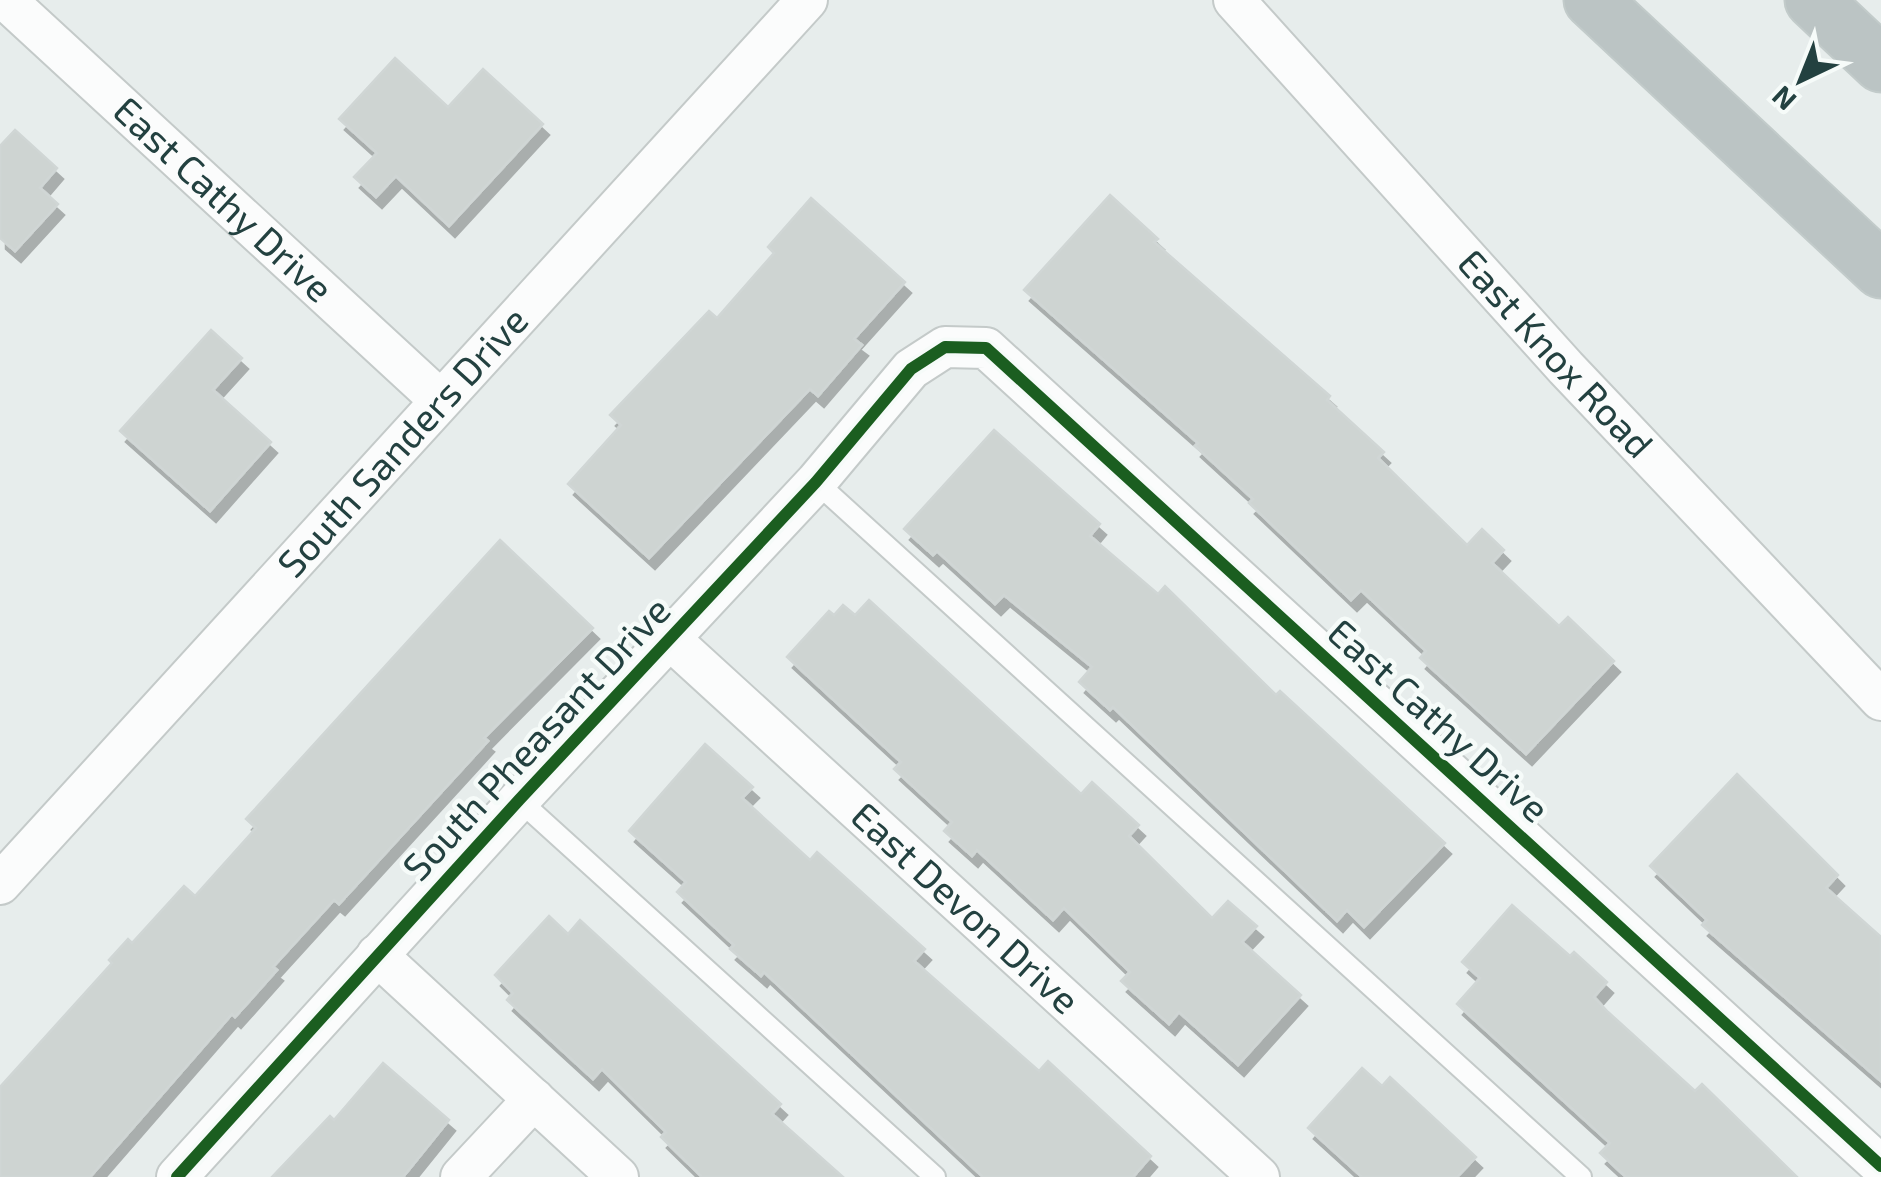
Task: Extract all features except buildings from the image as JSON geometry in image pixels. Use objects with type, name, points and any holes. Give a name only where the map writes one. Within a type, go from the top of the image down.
[{"type":"highway","points":[[1592,0],[1881,270]]},
{"type":"highway","points":[[1813,0],[1881,64]]},
{"type":"street","name":"East Cathy Drive","points":[[6,0],[440,400]]},
{"type":"street","name":"South Sanders Drive","points":[[0,884],[807,0]]},
{"type":"street","name":"East Knox Road","points":[[1234,0],[1566,368],[1881,700]]},
{"type":"street","name":"East Cathy Drive","points":[[944,347],[986,348],[1881,1166]]},
{"type":"street","name":"South Pheasant Drive","points":[[177,1177],[519,800],[816,482],[912,370],[944,347]]},
{"type":"street","name":"East Devon Drive","points":[[671,640],[1259,1177]]},
{"type":"street","points":[[378,955],[618,1177]]},
{"type":"street","points":[[460,1177],[534,1098]]},
{"type":"lane","points":[[816,482],[1582,1177]]},
{"type":"lane","points":[[519,800],[935,1177]]},
{"type":"cycle path","points":[[177,1177],[519,800],[816,482],[911,369],[945,347],[986,348],[1881,1166]]}]
